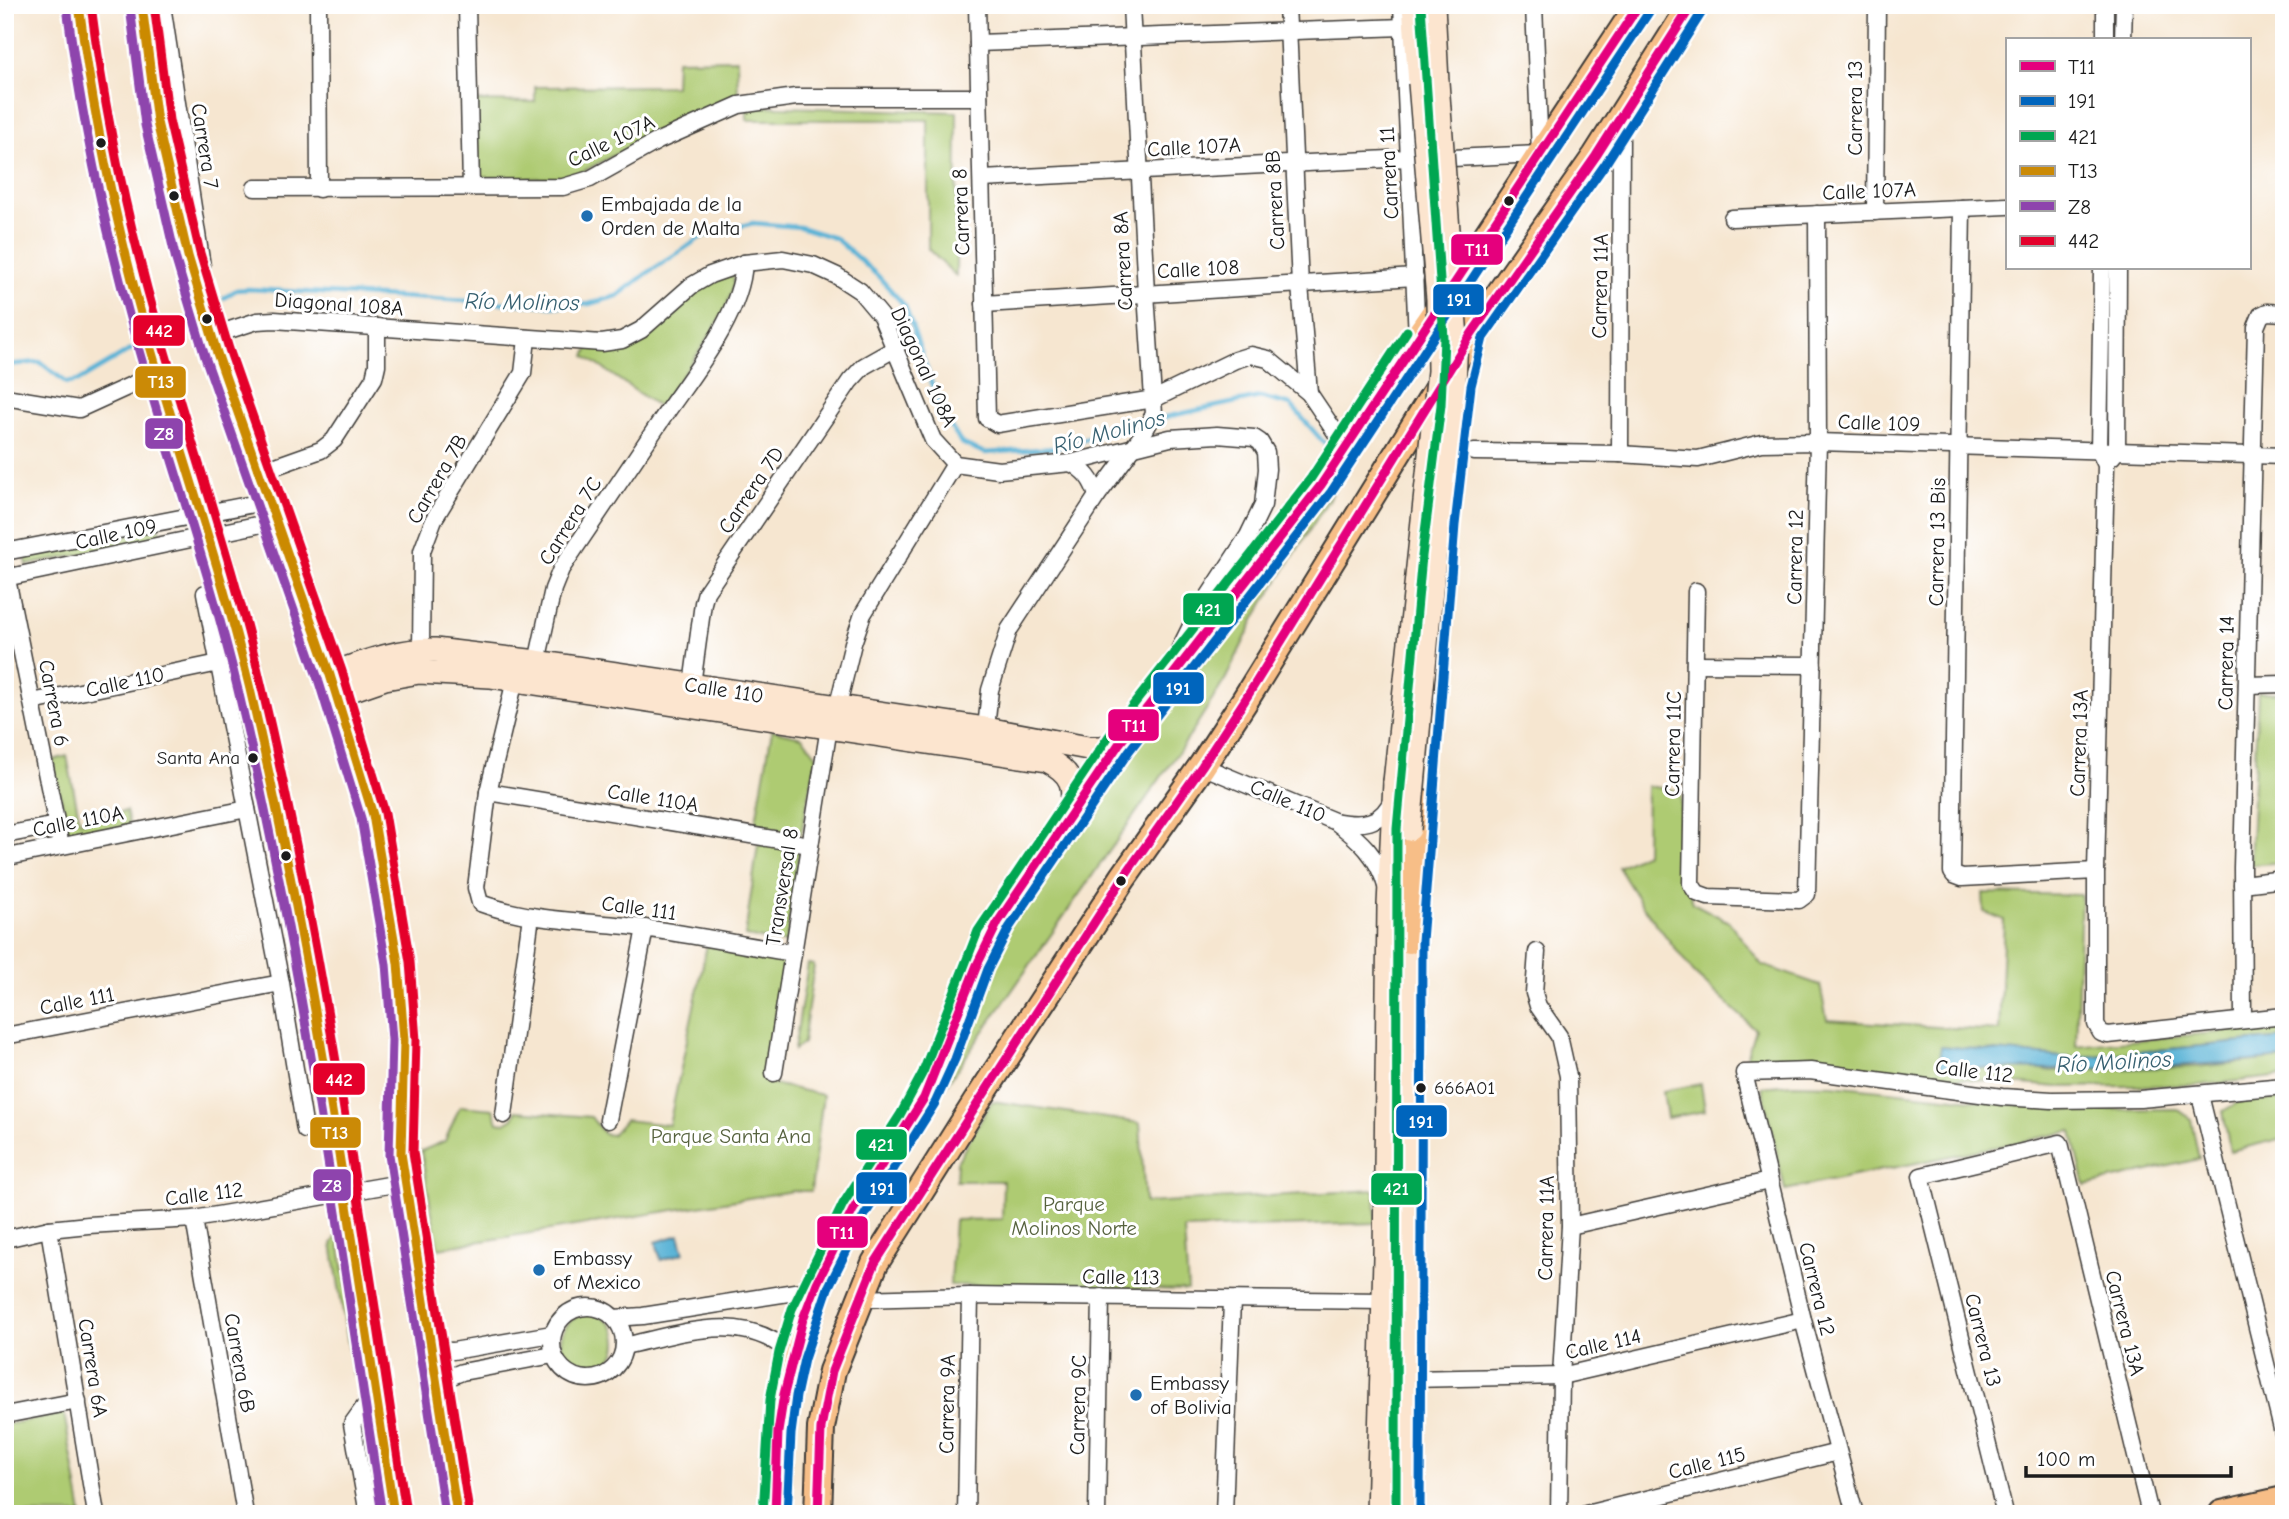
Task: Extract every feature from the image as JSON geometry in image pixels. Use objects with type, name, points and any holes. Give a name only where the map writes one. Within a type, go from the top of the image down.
[{"type":"main road","points":[[79,5],[85,64],[99,144],[158,373],[205,525],[249,685],[284,842],[346,1193],[394,1514]]},
{"type":"main road","points":[[142,5],[157,122],[178,221],[198,293],[333,685],[373,815],[398,963],[404,1040],[401,1153],[394,1184],[432,1350],[457,1514]]},
{"type":"main road","points":[[1408,1514],[1409,829],[1434,557],[1453,406],[1456,338],[1428,82],[1414,5]]},
{"type":"main road","points":[[1378,1514],[1389,905],[1394,787],[1439,371],[1428,82],[1433,5]]},
{"type":"main road","points":[[775,1514],[782,1402],[791,1354],[814,1289],[854,1209],[928,1089],[942,1061],[989,937],[1119,744],[1283,536],[1346,448],[1639,5]]},
{"type":"main road","points":[[818,1514],[821,1428],[831,1371],[875,1263],[983,1092],[1124,878],[1202,766],[1472,333],[1538,242],[1692,5]]},
{"type":"main road","points":[[1410,940],[1443,524],[1459,384],[1472,333]]},
{"type":"main road","name":"Calle 110","points":[[333,685],[387,657],[421,650],[537,662],[692,685],[833,718]]},
{"type":"main road","name":"Calle 110","points":[[333,685],[419,672],[490,676],[833,718],[984,740],[1088,748],[1119,744]]},
{"type":"main road","name":"Calle 110","points":[[984,740],[1058,766],[1067,774],[1073,788],[1070,815]]},
{"type":"main road","points":[[2222,1514],[2284,1500]]},
{"type":"street","name":"Carrera 7","points":[[162,5],[202,265],[198,293]]},
{"type":"street","points":[[317,5],[319,189]]},
{"type":"street","points":[[467,5],[471,188]]},
{"type":"street","name":"Carrera 8","points":[[977,5],[987,418]]},
{"type":"street","name":"Carrera 8A","points":[[1131,5],[1154,406]]},
{"type":"street","name":"Carrera 8B","points":[[1287,5],[1300,285],[1309,393]]},
{"type":"street","name":"Carrera 11","points":[[1402,5],[1417,338]]},
{"type":"street","points":[[1443,5],[1458,278]]},
{"type":"street","points":[[1452,159],[1541,154],[1534,5]]},
{"type":"street","name":"Carrera 13","points":[[1875,212],[1877,5]]},
{"type":"street","points":[[2105,5],[2105,38]]},
{"type":"street","points":[[2123,38],[2124,5]]},
{"type":"street","points":[[978,43],[1403,27]]},
{"type":"street","name":"Calle 107A","points":[[255,188],[563,187],[590,179],[658,141],[739,105],[796,97],[979,97]]},
{"type":"street","name":"Carrera 11A","points":[[1620,118],[1620,454]]},
{"type":"street","name":"Calle 107A","points":[[982,179],[1409,158]]},
{"type":"street","name":"Calle 107A","points":[[1732,218],[2006,206]]},
{"type":"street","name":"Carrera 13 Bis","points":[[1962,208],[1952,868],[1954,875],[1962,878],[2096,872]]},
{"type":"street","name":"Carrera 12","points":[[1802,898],[1807,894],[1818,442],[1817,214]]},
{"type":"street","name":"Diagonal 108A","points":[[211,336],[265,320],[583,343],[622,340],[659,317],[691,286],[710,275],[744,263],[783,260],[813,265],[860,291],[881,316],[933,440],[955,464]]},
{"type":"street","name":"Carrera 7C","points":[[537,662],[553,589],[561,569],[718,337],[738,294],[744,263]]},
{"type":"street","name":"Carrera 13A","points":[[2102,270],[2103,457],[2096,1024],[2101,1033],[2108,1035],[2243,1020]]},
{"type":"street","points":[[2117,451],[2118,270]]},
{"type":"street","name":"Calle 108","points":[[984,304],[1415,277]]},
{"type":"street","name":"Carrera 14","points":[[2243,1020],[2242,884],[2256,327],[2261,315],[2276,312]]},
{"type":"street","points":[[259,472],[321,450],[334,440],[374,378],[377,365],[377,327]]},
{"type":"street","name":"Carrera 7B","points":[[421,650],[422,551],[434,519],[523,373],[527,339]]},
{"type":"street","name":"Carrera 7D","points":[[692,685],[706,592],[850,381],[864,366],[896,348]]},
{"type":"street","name":"Diagonal 108A","points":[[987,418],[997,424],[1154,406],[1234,360],[1251,355],[1268,359],[1309,393],[1346,448]]},
{"type":"street","points":[[5,397],[79,409],[158,373]]},
{"type":"street","points":[[984,740],[990,690],[1009,631],[1097,495],[1138,441],[1154,406]]},
{"type":"street","points":[[833,718],[863,614],[955,464],[999,470],[1071,463],[1138,441],[1243,435],[1260,442],[1266,452],[1263,505],[1248,536],[1197,614],[1157,696]]},
{"type":"street","name":"Calle 109","points":[[1474,452],[1698,458],[1762,443],[1818,442],[1959,447],[2103,457]]},
{"type":"street","points":[[2103,457],[2117,451],[2284,456]]},
{"type":"street","points":[[1071,463],[1083,470],[1097,495]]},
{"type":"street","name":"Calle 109","points":[[5,552],[205,525],[273,511]]},
{"type":"street","name":"Calle 109","points":[[6,575],[205,525],[273,511]]},
{"type":"street","name":"Carrera 6","points":[[6,575],[61,846]]},
{"type":"street","name":"Carrera 11C","points":[[1696,591],[1690,879],[1694,889],[1701,895],[1793,901],[1802,898]]},
{"type":"street","points":[[205,593],[281,983],[305,1130]]},
{"type":"street","points":[[488,792],[515,680],[537,662]]},
{"type":"street","name":"Calle 110","points":[[32,702],[219,663]]},
{"type":"street","points":[[1695,664],[1813,665]]},
{"type":"street","points":[[2247,685],[2284,684]]},
{"type":"street","name":"Transversal 8","points":[[774,1073],[833,718]]},
{"type":"street","name":"Calle 110","points":[[1202,766],[1334,821],[1359,839],[1377,862],[1389,905]]},
{"type":"street","name":"Calle 110","points":[[1334,821],[1365,824],[1375,819],[1384,812],[1394,787]]},
{"type":"street","name":"Calle 110A","points":[[488,792],[810,845]]},
{"type":"street","name":"Calle 111","points":[[488,792],[476,888],[480,903],[531,916],[645,928],[793,953]]},
{"type":"street","name":"Calle 110A","points":[[5,848],[8,857],[247,809]]},
{"type":"street","name":"Calle 110A","points":[[5,835],[56,825]]},
{"type":"street","points":[[2242,884],[2284,879]]},
{"type":"street","points":[[504,1115],[531,916]]},
{"type":"street","points":[[608,1120],[645,928]]},
{"type":"street","name":"Carrera 11A","points":[[1536,952],[1534,993],[1538,1006],[1559,1036],[1568,1076],[1570,1226],[1561,1376],[1559,1514]]},
{"type":"street","name":"Calle 111","points":[[5,1036],[281,983]]},
{"type":"street","points":[[2243,1020],[2284,1016]]},
{"type":"street","name":"Calle 112","points":[[1744,1073],[1810,1071],[2002,1097],[2052,1100],[2140,1099],[2284,1086]]},
{"type":"street","name":"Carrera 12","points":[[1744,1073],[1803,1320],[1855,1514]]},
{"type":"street","points":[[2200,1095],[2284,1437]]},
{"type":"street","name":"Carrera 13","points":[[2005,1514],[1921,1176],[2060,1143]]},
{"type":"street","name":"Carrera 13A","points":[[2060,1143],[2150,1514]]},
{"type":"street","points":[[1570,1226],[1769,1181]]},
{"type":"street","name":"Calle 112","points":[[5,1238],[49,1229],[194,1219],[394,1184]]},
{"type":"street","name":"Carrera 6B","points":[[194,1219],[245,1514]]},
{"type":"street","name":"Carrera 6A","points":[[49,1229],[96,1514]]},
{"type":"street","points":[[614,1318],[643,1316],[814,1289]]},
{"type":"street","name":"Calle 113","points":[[859,1299],[970,1296],[1383,1301]]},
{"type":"street","name":"Carrera 9A","points":[[966,1514],[970,1296]]},
{"type":"street","name":"Carrera 9C","points":[[1097,1514],[1101,1297]]},
{"type":"street","points":[[1224,1514],[1232,1300]]},
{"type":"street","points":[[577,1308],[597,1308],[614,1318],[623,1336],[624,1346],[616,1366],[598,1377],[588,1379],[567,1373],[559,1365],[553,1355],[552,1334],[561,1318],[577,1308]]},
{"type":"street","name":"Calle 114","points":[[1409,1379],[1561,1376],[1803,1320]]},
{"type":"street","points":[[624,1346],[723,1326],[745,1328],[762,1334],[779,1343],[791,1354]]},
{"type":"street","points":[[432,1350],[453,1351],[552,1334]]},
{"type":"street","points":[[437,1382],[462,1372],[553,1355]]},
{"type":"street","points":[[368,1514],[352,1424],[375,1392]]},
{"type":"street","points":[[5,1415],[78,1401]]},
{"type":"street","name":"Calle 115","points":[[1586,1514],[1838,1452]]},
{"type":"green space","points":[[737,59],[738,99],[628,148],[570,178],[479,179],[475,101],[535,102],[535,87],[675,86],[676,60]]},
{"type":"green space","points":[[747,106],[957,112],[956,276],[928,249],[928,120],[747,120]]},
{"type":"green space","points":[[733,269],[733,286],[722,314],[702,348],[659,407],[585,356],[589,348],[620,345],[695,290]]},
{"type":"green space","points":[[1340,481],[1256,616],[1226,678],[1187,740],[937,1098],[998,940],[1194,657]]},
{"type":"green space","points":[[160,528],[162,539],[27,565],[25,555]]},
{"type":"green space","points":[[2258,692],[2284,693],[2284,862],[2250,865]]},
{"type":"green space","points":[[772,730],[802,737],[817,756],[801,834],[755,826]]},
{"type":"green space","points":[[67,756],[80,822],[126,811],[130,827],[73,838],[68,832],[53,760]]},
{"type":"green space","points":[[1647,786],[1681,791],[1679,853],[1693,903],[1729,922],[1762,965],[1820,985],[1827,1020],[1999,1031],[2004,920],[1984,912],[1983,893],[2081,895],[2076,1046],[2284,1026],[2284,1038],[2073,1058],[1941,1046],[2050,1071],[2197,1067],[2284,1058],[2284,1076],[2201,1085],[2056,1087],[1746,1059],[1755,1029],[1694,973],[1642,905],[1618,867],[1646,853]]},
{"type":"green space","points":[[758,844],[799,849],[786,943],[745,936]]},
{"type":"green space","name":"Parque Santa Ana","points":[[707,945],[785,960],[764,1082],[823,1095],[811,1191],[793,1191],[438,1248],[421,1151],[445,1141],[460,1106],[493,1109],[498,1122],[505,1123],[513,1118],[516,1111],[591,1117],[604,1134],[612,1135],[625,1120],[669,1125]]},
{"type":"green space","points":[[808,964],[814,965],[803,1043],[794,1050]]},
{"type":"green space","points":[[1701,1084],[1705,1111],[1667,1118],[1663,1091]]},
{"type":"green space","points":[[1793,1084],[1833,1085],[2066,1110],[2177,1109],[2191,1119],[2199,1159],[2085,1186],[2072,1131],[1785,1190],[1762,1087]]},
{"type":"green space","points":[[2284,1099],[2284,1138],[2230,1151],[2223,1111],[2239,1102]]},
{"type":"green space","name":"Parque Molinos Norte","points":[[992,1101],[1140,1123],[1145,1203],[1375,1190],[1376,1223],[1184,1229],[1188,1290],[950,1285],[954,1220],[1002,1219],[1003,1181],[956,1181],[957,1162]]},
{"type":"green space","points":[[338,1234],[359,1361],[353,1373],[332,1244]]},
{"type":"green space","points":[[583,1314],[595,1314],[605,1318],[613,1326],[617,1342],[613,1358],[605,1366],[595,1370],[583,1370],[573,1366],[565,1358],[561,1348],[561,1336],[565,1326],[573,1318]]},
{"type":"green space","points":[[64,1413],[82,1514],[5,1514],[5,1425]]},
{"type":"water","points":[[2284,1038],[2284,1058],[2241,1062],[2112,1068],[1939,1067],[1941,1046],[2073,1058]]},
{"type":"water","points":[[679,1235],[684,1253],[661,1260],[656,1242]]},
{"type":"waterway","name":"Río Molinos","points":[[224,298],[236,290],[249,289],[559,306],[589,304],[617,296],[703,236],[753,223],[800,227],[835,238],[878,276],[905,306],[942,413],[961,443],[985,453],[1055,448],[1144,422]]},
{"type":"waterway","name":"Río Molinos","points":[[5,365],[40,362],[67,383],[78,381],[134,348]]},
{"type":"waterway","name":"Río Molinos","points":[[1156,419],[1260,397],[1291,405],[1324,443]]},
{"type":"transit line","name":"T13","points":[[79,5],[98,129],[125,251],[146,332],[239,644],[273,791],[313,997],[394,1514]]},
{"type":"transit line","name":"442","points":[[91,5],[110,129],[137,251],[239,598],[285,790],[325,996],[406,1512]]},
{"type":"transit line","name":"T13","points":[[142,5],[157,122],[188,256],[217,353],[330,675],[373,815],[398,963],[404,1040],[401,1153],[457,1514]]},
{"type":"transit line","name":"442","points":[[154,5],[169,120],[200,253],[229,349],[342,671],[385,813],[410,962],[416,1040],[413,1152],[469,1512]]},
{"type":"transit line","name":"T11","points":[[775,1514],[778,1432],[784,1394],[803,1319],[817,1283],[853,1210],[924,1098],[977,965],[998,922],[1119,744],[1321,485],[1639,5]]},
{"type":"transit line","name":"T11","points":[[818,1514],[821,1428],[832,1371],[875,1263],[1123,878],[1245,700],[1472,333],[1596,156],[1692,5]]},
{"type":"transit line","name":"421","points":[[1396,1514],[1397,829],[1422,556],[1441,405],[1444,338],[1421,6]]},
{"type":"transit line","name":"Z8","points":[[67,7],[86,130],[113,252],[147,378],[227,645],[261,792],[301,997],[382,1514]]},
{"type":"transit line","name":"Z8","points":[[130,7],[145,125],[176,260],[205,357],[318,679],[361,818],[386,964],[392,1040],[389,1155],[445,1514]]},
{"type":"transit line","name":"191","points":[[787,1514],[796,1396],[804,1359],[828,1288],[864,1216],[935,1103],[955,1059],[988,969],[1009,928],[1129,751],[1331,492],[1649,12]]},
{"type":"transit line","name":"191","points":[[1420,1514],[1422,941],[1455,525],[1471,386],[1483,338],[1606,163],[1702,12]]},
{"type":"transit line","name":"421","points":[[763,1513],[770,1400],[779,1352],[792,1309],[843,1204],[900,1115],[923,1072],[978,931],[1109,736],[1311,478],[1407,331]]},
{"type":"place","name":"Embajada de la Orden de Malta","points":[[587,216]]},
{"type":"place","name":"Santa Ana","points":[[253,758]]},
{"type":"place","name":"666A01","points":[[1421,1088]]},
{"type":"place","name":"Embassy of Mexico","points":[[539,1270]]},
{"type":"place","name":"Embassy of Bolivia","points":[[1136,1395]]}]
